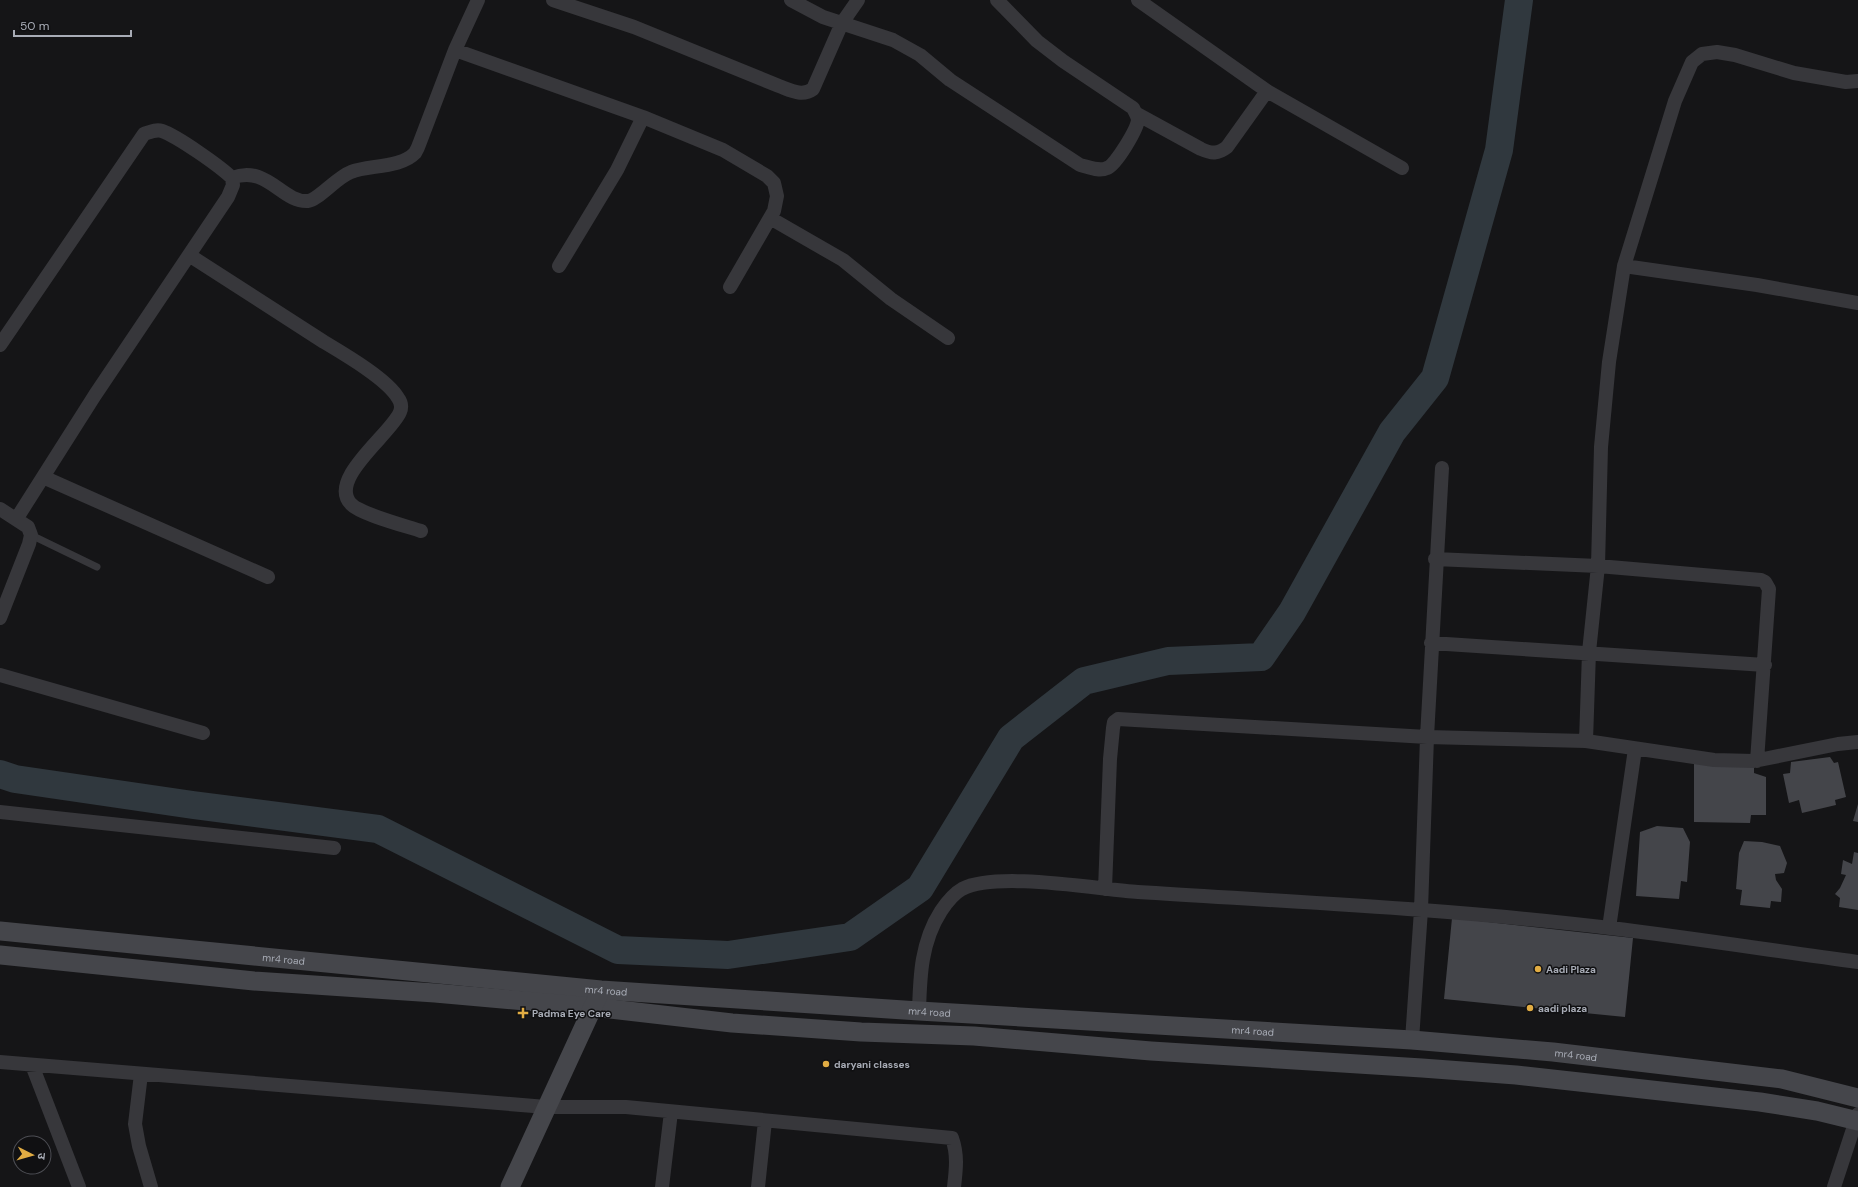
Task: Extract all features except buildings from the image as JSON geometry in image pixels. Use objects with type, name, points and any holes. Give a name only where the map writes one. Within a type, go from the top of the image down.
[{"type":"street","points":[[232,178],[247,174],[255,175],[298,200],[309,201],[317,198],[333,182],[350,172],[364,168],[383,167],[415,153],[455,50],[478,0]]},
{"type":"street","points":[[553,0],[634,27],[779,86],[802,93],[813,89],[842,23],[858,0]]},
{"type":"street","points":[[791,0],[823,17],[893,40],[920,55],[950,80],[1080,165],[1100,170],[1109,168],[1124,149],[1138,121],[1137,114],[1133,108],[1063,61],[1037,41],[998,0]]},
{"type":"street","points":[[1138,0],[1266,91],[1402,168]]},
{"type":"street","points":[[455,50],[643,117],[723,150],[767,176],[774,182],[777,196],[774,211],[730,287]]},
{"type":"street","points":[[1586,741],[1589,652],[1598,566],[1601,447],[1609,362],[1624,266],[1673,108],[1692,62],[1702,54],[1717,52],[1735,55],[1794,73],[1846,82],[1858,81]]},
{"type":"street","points":[[1137,114],[1210,153],[1220,153],[1227,147],[1266,91]]},
{"type":"street","points":[[559,266],[617,170],[643,117]]},
{"type":"street","points":[[0,345],[144,134],[161,130],[174,137],[232,178],[233,185],[228,197],[95,395],[17,518]]},
{"type":"street","points":[[770,218],[843,260],[891,299],[948,338]]},
{"type":"street","points":[[189,255],[363,366],[392,389],[399,398],[401,406],[400,412],[395,421],[356,466],[345,490],[346,498],[352,505],[377,517],[421,531]]},
{"type":"street","points":[[1624,266],[1757,285],[1858,302]]},
{"type":"street","points":[[1412,1040],[1421,910],[1435,559],[1442,468]]},
{"type":"street","points":[[43,477],[268,577]]},
{"type":"street","points":[[0,509],[17,518],[28,527],[31,535],[29,544],[0,618]]},
{"type":"street","points":[[1435,559],[1598,566],[1761,580],[1765,582],[1769,589],[1765,664],[1757,761]]},
{"type":"street","points":[[1431,643],[1765,664]]},
{"type":"street","points":[[0,675],[203,733]]},
{"type":"street","points":[[1105,889],[1111,752],[1114,722],[1118,719],[1427,737],[1586,741],[1714,760],[1757,761],[1838,744],[1858,742]]},
{"type":"street","points":[[1609,928],[1635,749]]},
{"type":"street","points":[[0,812],[334,848]]},
{"type":"street","points":[[919,1011],[921,972],[925,946],[933,924],[949,899],[962,889],[979,883],[994,881],[1421,910],[1609,928],[1858,962]]},
{"type":"street","name":"mr4 road","points":[[0,930],[601,990],[919,1011],[1412,1040],[1553,1052],[1782,1079],[1858,1098]]},
{"type":"street","name":"mr4 road","points":[[0,955],[254,981],[435,993],[593,1007],[732,1024],[861,1032],[974,1036],[1151,1051],[1422,1068],[1566,1080],[1760,1102],[1857,1119]]},
{"type":"street","points":[[510,1187],[601,990]]},
{"type":"street","points":[[0,1062],[546,1107],[626,1107],[952,1138],[956,1148],[957,1160],[954,1187]]},
{"type":"street","points":[[32,1065],[79,1187]]},
{"type":"street","points":[[141,1074],[136,1124],[139,1146],[151,1187]]},
{"type":"street","points":[[662,1187],[671,1112]]},
{"type":"street","points":[[1834,1187],[1857,1119]]},
{"type":"street","points":[[758,1187],[765,1121]]},
{"type":"lane","points":[[31,535],[97,567]]},
{"type":"waterway","points":[[0,774],[15,779],[193,805],[378,829],[618,950],[728,955],[850,937],[920,888],[1011,738],[1084,681],[1168,661],[1261,657],[1292,612],[1392,432],[1435,378],[1499,150],[1519,0]]},
{"type":"place","name":"Aadi Plaza","points":[[1538,969]]},
{"type":"place","name":"aadi plaza","points":[[1530,1008]]},
{"type":"place","name":"Padma Eye Care","points":[[523,1013]]},
{"type":"place","name":"daryani classes","points":[[826,1064]]}]
